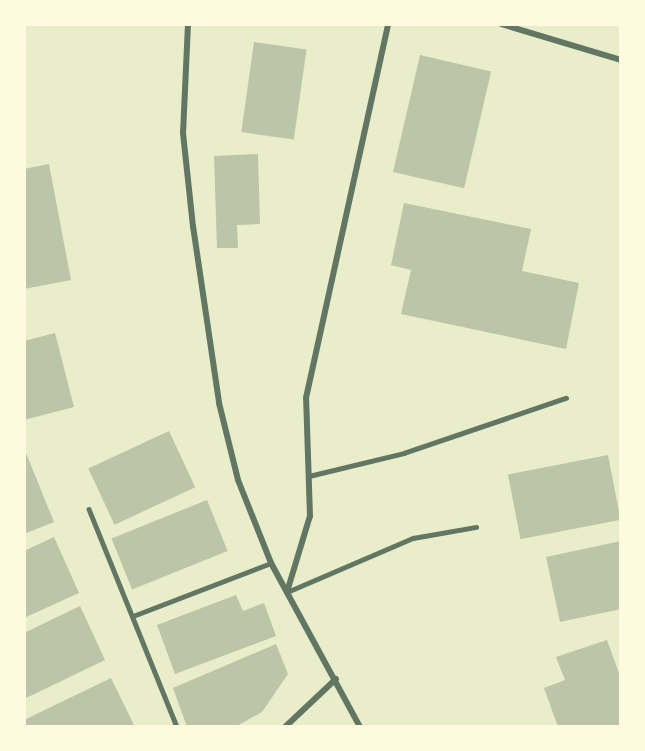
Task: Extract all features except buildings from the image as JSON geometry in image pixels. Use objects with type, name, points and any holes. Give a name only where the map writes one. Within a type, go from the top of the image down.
[{"type":"street","points":[[188,24],[183,133],[219,403],[238,480],[271,563],[336,679],[360,727]]},
{"type":"street","points":[[287,592],[310,516],[306,398],[388,24]]},
{"type":"street","points":[[501,24],[621,60]]},
{"type":"street","points":[[285,727],[336,679]]},
{"type":"lane","points":[[309,476],[404,453],[566,398]]},
{"type":"lane","points":[[89,509],[177,727]]},
{"type":"lane","points":[[287,592],[413,538],[476,527]]},
{"type":"lane","points":[[134,616],[271,563]]}]
